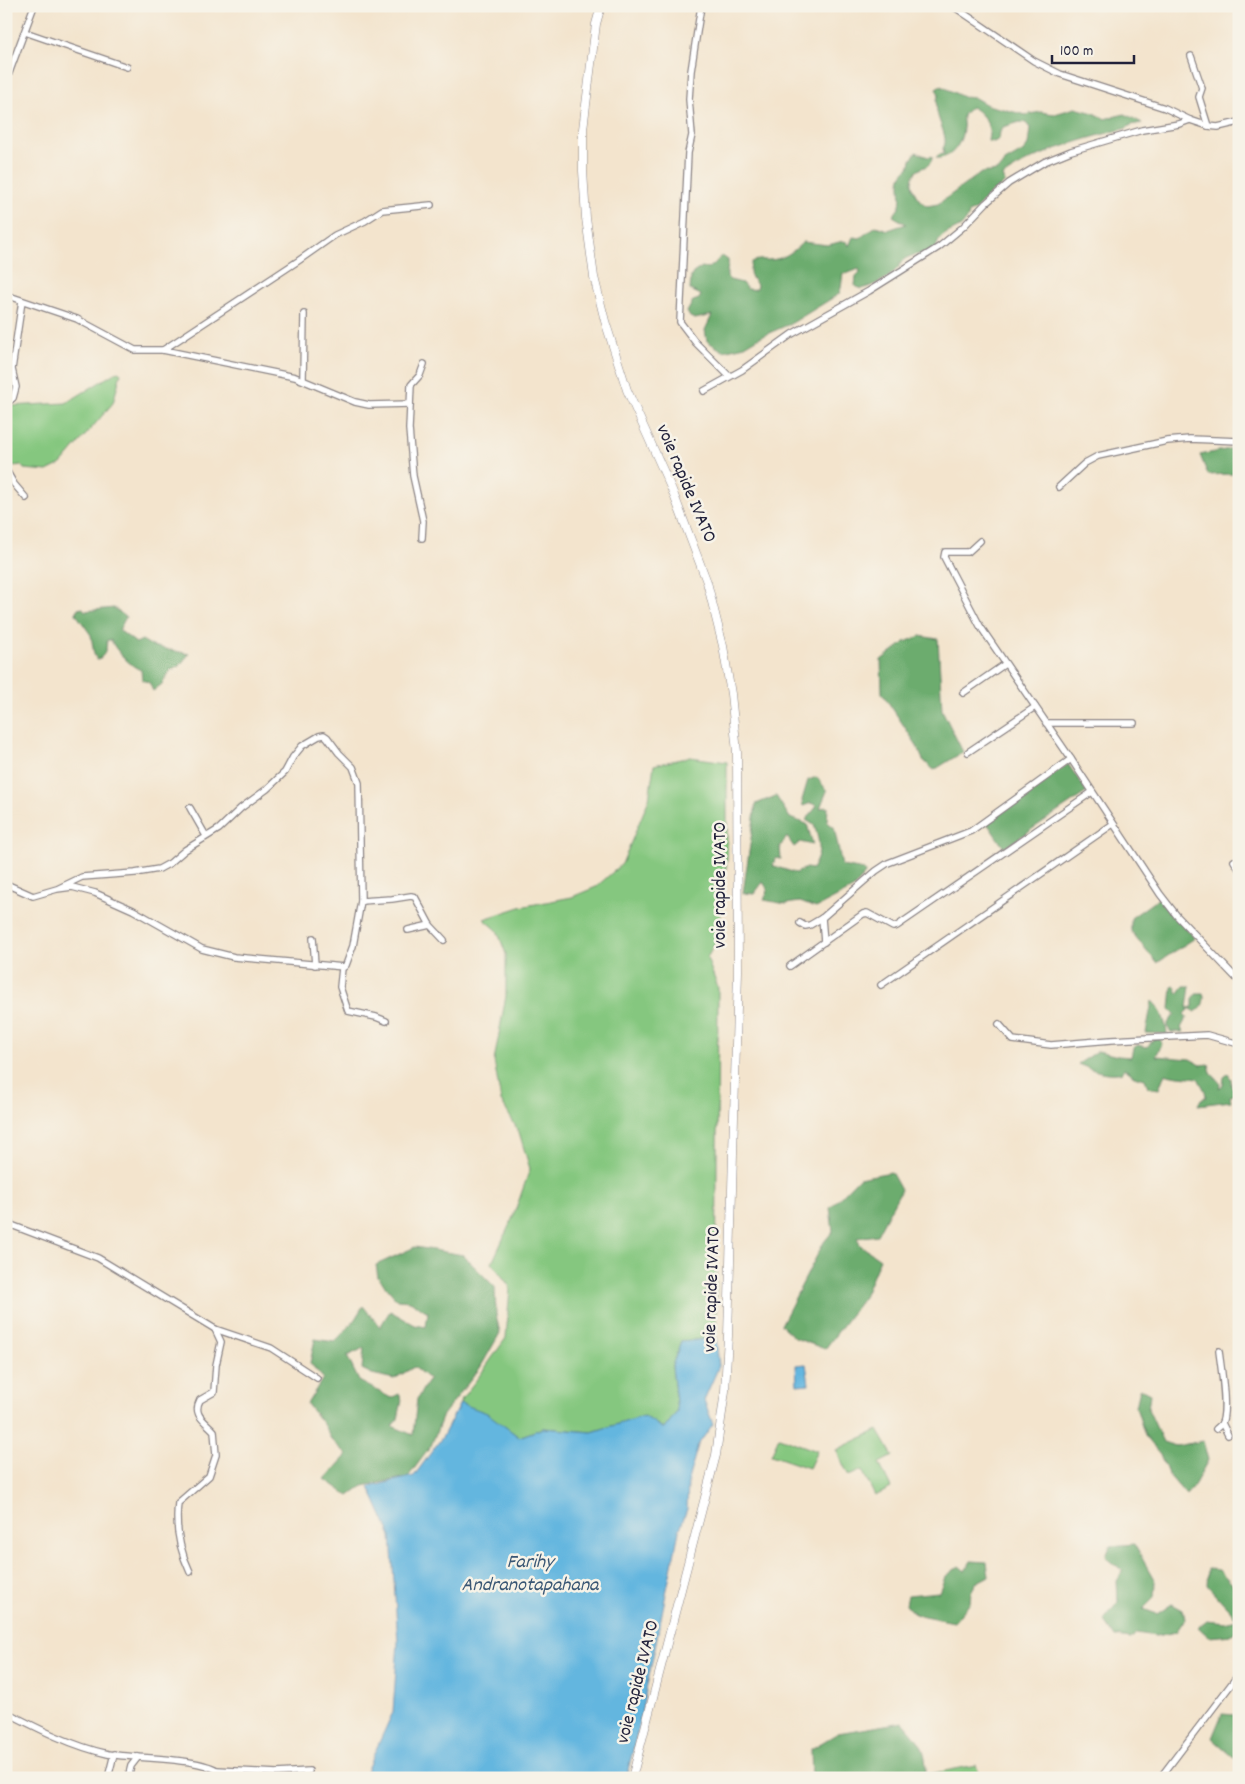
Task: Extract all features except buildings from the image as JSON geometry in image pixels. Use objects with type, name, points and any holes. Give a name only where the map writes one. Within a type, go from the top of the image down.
[{"type":"main road","name":"voie rapide IVATO","points":[[601,6],[596,24],[583,128],[586,218],[594,277],[605,321],[627,390],[672,490],[707,582],[728,672],[736,752],[738,972],[725,1391],[716,1455],[710,1482],[675,1606],[632,1778]]},
{"type":"street","points":[[6,81],[34,6]]},
{"type":"street","points":[[701,6],[691,71],[689,99],[692,134],[688,153],[680,322],[696,343],[729,376]]},
{"type":"street","points":[[953,6],[1046,68],[1164,108],[1208,126],[1218,127],[1239,122]]},
{"type":"street","points":[[24,32],[127,66]]},
{"type":"street","points":[[1191,56],[1202,88],[1199,97],[1208,126]]},
{"type":"street","points":[[704,390],[742,370],[792,334],[940,247],[1009,183],[1044,162],[1071,151],[1142,130],[1179,124],[1190,120]]},
{"type":"street","points":[[163,350],[335,235],[365,221],[382,210],[431,205]]},
{"type":"street","points":[[6,296],[77,319],[136,350],[163,350],[303,379],[355,402],[369,405],[410,404]]},
{"type":"street","points":[[6,404],[13,398],[16,387],[12,369],[22,300]]},
{"type":"street","points":[[303,379],[304,314]]},
{"type":"street","points":[[422,538],[423,521],[413,476],[409,429],[411,385],[420,375],[424,364]]},
{"type":"street","points":[[1059,487],[1085,463],[1098,456],[1182,439],[1239,441]]},
{"type":"street","points":[[6,470],[26,498]]},
{"type":"street","points":[[980,541],[968,552],[945,552],[944,557],[980,626],[1160,894],[1177,916],[1239,981]]},
{"type":"street","points":[[963,693],[1006,664]]},
{"type":"street","points":[[968,752],[1035,707]]},
{"type":"street","points":[[1046,723],[1134,723]]},
{"type":"street","points":[[6,884],[33,896],[56,889],[82,877],[117,876],[158,869],[170,863],[267,789],[285,772],[293,756],[302,746],[319,736],[324,735],[353,767],[359,784],[361,901],[352,946],[346,966],[342,968],[234,958],[202,949],[134,910],[95,893],[72,887],[56,889]]},
{"type":"street","points":[[800,923],[805,926],[810,925],[822,918],[876,870],[888,863],[964,835],[1071,759]]},
{"type":"street","points":[[790,966],[867,913],[893,927],[897,926],[1092,792]]},
{"type":"street","points":[[190,808],[206,836]]},
{"type":"street","points":[[881,985],[1113,824]]},
{"type":"street","points":[[1234,861],[1239,868]]},
{"type":"street","points":[[361,901],[415,897],[430,925],[444,940]]},
{"type":"street","points":[[822,918],[824,942]]},
{"type":"street","points":[[408,930],[430,925]]},
{"type":"street","points":[[313,938],[315,965]]},
{"type":"street","points":[[342,968],[340,987],[348,1011],[386,1021]]},
{"type":"street","points":[[999,1024],[1013,1040],[1051,1045],[1208,1035],[1239,1044]]},
{"type":"street","points":[[6,1223],[98,1258],[215,1329],[271,1348],[317,1378]]},
{"type":"street","points":[[190,1572],[180,1547],[176,1516],[178,1503],[209,1476],[216,1455],[214,1431],[198,1416],[197,1410],[200,1400],[214,1392],[216,1365],[221,1342],[215,1329]]},
{"type":"street","points":[[1219,1351],[1224,1388],[1222,1423],[1228,1435]]},
{"type":"street","points":[[1216,1429],[1222,1423]]},
{"type":"street","points":[[1160,1778],[1239,1674]]},
{"type":"street","points":[[6,1712],[66,1742],[114,1754],[213,1767],[220,1772],[221,1778]]},
{"type":"street","points":[[108,1778],[114,1754]]},
{"type":"street","points":[[128,1778],[131,1766],[138,1757]]},
{"type":"street","points":[[217,1770],[277,1773],[309,1771]]},
{"type":"green space","points":[[941,86],[963,97],[975,98],[987,105],[1026,115],[1040,112],[1055,114],[1075,108],[1094,113],[1104,119],[1125,114],[1142,123],[1063,146],[1017,167],[1003,176],[1005,182],[992,192],[976,209],[969,213],[965,223],[940,239],[935,248],[906,258],[889,277],[880,282],[862,289],[855,286],[856,277],[860,273],[859,269],[846,274],[843,273],[839,294],[792,323],[745,346],[723,351],[707,341],[705,330],[712,315],[695,319],[690,317],[687,312],[693,301],[699,299],[701,295],[690,290],[693,273],[702,267],[708,268],[722,256],[728,260],[727,277],[730,280],[742,283],[748,289],[756,289],[757,285],[750,274],[752,262],[783,257],[803,242],[828,245],[843,241],[847,242],[849,246],[853,237],[860,238],[876,226],[888,230],[906,224],[893,216],[901,200],[900,180],[904,172],[909,168],[916,152],[928,157],[932,156],[929,164],[917,171],[912,180],[916,195],[927,206],[938,204],[981,173],[997,171],[1005,162],[1024,151],[1028,145],[1030,128],[1026,123],[1020,122],[1003,127],[999,139],[994,142],[988,141],[989,130],[987,122],[980,113],[971,107],[965,112],[963,117],[961,139],[956,149],[947,156],[936,158],[938,155],[944,154],[943,148],[945,143],[937,109],[939,94],[936,89]]},
{"type":"green space","points":[[118,371],[121,373],[113,403],[61,464],[47,471],[24,469],[21,465],[8,467],[6,463],[6,434],[9,406],[66,403]]},
{"type":"green space","points":[[1239,447],[1239,476],[1231,474],[1208,475],[1200,455]]},
{"type":"green space","points":[[83,608],[85,611],[114,608],[126,617],[119,630],[136,643],[142,640],[152,646],[189,654],[180,665],[170,671],[162,684],[153,691],[149,682],[142,680],[141,670],[124,658],[111,640],[107,640],[105,652],[97,660],[94,654],[91,635],[76,614],[77,609]]},
{"type":"green space","points":[[920,636],[938,639],[942,710],[963,752],[934,770],[923,760],[916,744],[882,693],[881,660],[905,642]]},
{"type":"green space","points":[[690,757],[727,762],[727,859],[718,938],[707,958],[718,988],[716,1337],[681,1342],[672,1366],[677,1412],[664,1429],[644,1416],[592,1432],[543,1428],[519,1437],[487,1414],[460,1403],[506,1338],[510,1287],[492,1263],[513,1217],[530,1169],[519,1132],[501,1101],[494,1061],[506,996],[506,954],[497,930],[484,919],[520,907],[572,897],[596,887],[622,864],[649,799],[654,765]]},
{"type":"green space","points":[[1068,764],[1087,792],[1004,848],[987,823]]},
{"type":"green space","points":[[817,777],[827,791],[820,808],[828,807],[827,822],[834,827],[842,866],[864,870],[865,874],[854,888],[816,908],[800,902],[786,904],[764,900],[768,890],[763,882],[754,894],[743,893],[756,804],[776,796],[790,818],[807,824],[813,845],[800,842],[794,847],[787,837],[780,847],[781,859],[775,858],[773,866],[796,873],[806,868],[812,869],[819,852],[819,842],[814,825],[806,820],[817,806],[811,803],[803,806],[802,800],[808,780]]},
{"type":"green space","points":[[1159,898],[1195,938],[1157,963],[1131,931],[1131,918]]},
{"type":"green space","points":[[1175,986],[1178,994],[1184,986],[1190,986],[1187,1008],[1193,1007],[1193,999],[1196,994],[1203,994],[1204,997],[1203,1004],[1199,1010],[1194,1012],[1192,1009],[1189,1009],[1184,1014],[1187,1017],[1181,1028],[1183,1032],[1171,1032],[1168,1028],[1168,1023],[1175,1014],[1170,1009],[1172,987]]},
{"type":"green space","points":[[1152,1001],[1162,1016],[1167,1034],[1146,1033]]},
{"type":"green space","points":[[1154,1039],[1160,1039],[1162,1044],[1156,1056],[1190,1059],[1201,1065],[1209,1064],[1211,1073],[1220,1083],[1219,1088],[1223,1085],[1224,1077],[1228,1074],[1231,1079],[1231,1086],[1239,1094],[1230,1096],[1231,1101],[1198,1105],[1201,1099],[1206,1097],[1198,1078],[1165,1073],[1159,1089],[1148,1087],[1145,1079],[1134,1076],[1124,1068],[1123,1072],[1106,1073],[1078,1064],[1098,1051],[1131,1057],[1133,1048],[1138,1045],[1147,1047]]},
{"type":"green space","points":[[891,1172],[901,1190],[877,1235],[857,1238],[860,1245],[880,1259],[864,1297],[825,1349],[795,1338],[781,1325],[824,1242],[833,1231],[830,1208],[859,1178]]},
{"type":"green space","points":[[415,1247],[463,1255],[495,1287],[496,1315],[500,1333],[480,1368],[443,1415],[431,1446],[408,1477],[363,1486],[349,1496],[325,1479],[347,1455],[331,1439],[323,1424],[307,1404],[323,1378],[310,1363],[315,1339],[335,1342],[355,1319],[363,1306],[380,1327],[390,1311],[415,1325],[426,1327],[428,1312],[410,1301],[397,1300],[378,1277],[376,1265]],"holes":[[[364,1348],[362,1369],[372,1374],[394,1379],[414,1367],[429,1379],[417,1399],[413,1435],[392,1426],[398,1419],[402,1400],[399,1394],[391,1398],[359,1381],[347,1356]]]},
{"type":"green space","points":[[1140,1389],[1150,1394],[1148,1409],[1163,1442],[1176,1446],[1203,1441],[1208,1460],[1195,1484],[1186,1495],[1168,1474],[1160,1454],[1145,1436],[1136,1407]]},
{"type":"green space","points":[[878,1430],[893,1456],[879,1463],[891,1488],[875,1496],[862,1470],[849,1476],[836,1450]]},
{"type":"green space","points":[[779,1437],[817,1451],[809,1468],[771,1455]]},
{"type":"green space","points":[[1134,1544],[1155,1581],[1154,1598],[1143,1609],[1157,1614],[1172,1604],[1183,1610],[1185,1619],[1176,1632],[1156,1636],[1136,1633],[1131,1639],[1115,1637],[1104,1620],[1118,1602],[1117,1581],[1123,1571],[1106,1557],[1110,1546]]},
{"type":"green space","points":[[971,1561],[987,1562],[989,1576],[976,1583],[971,1592],[970,1603],[954,1622],[914,1614],[906,1605],[908,1595],[939,1592],[945,1577],[959,1566],[965,1571]]},
{"type":"green space","points":[[1208,1569],[1219,1570],[1239,1591],[1239,1630],[1232,1635],[1209,1637],[1198,1627],[1207,1620],[1225,1622],[1238,1619],[1207,1585]]},
{"type":"green space","points":[[1222,1714],[1235,1715],[1239,1718],[1239,1762],[1212,1738]]},
{"type":"green space","points":[[903,1722],[921,1746],[925,1757],[926,1774],[911,1778],[812,1778],[811,1749],[838,1733]]},
{"type":"green space","points":[[976,1765],[981,1778],[908,1778]]},
{"type":"water","name":"Farihy Andranotapahana","points":[[716,1338],[719,1366],[704,1400],[713,1424],[698,1445],[688,1480],[687,1509],[679,1531],[637,1734],[626,1778],[363,1778],[393,1712],[398,1642],[391,1536],[369,1487],[414,1476],[443,1436],[460,1403],[487,1413],[519,1437],[543,1428],[592,1432],[644,1416],[664,1429],[677,1412],[672,1366],[681,1342]]},
{"type":"water","points":[[806,1364],[809,1384],[797,1385],[796,1365]]}]
